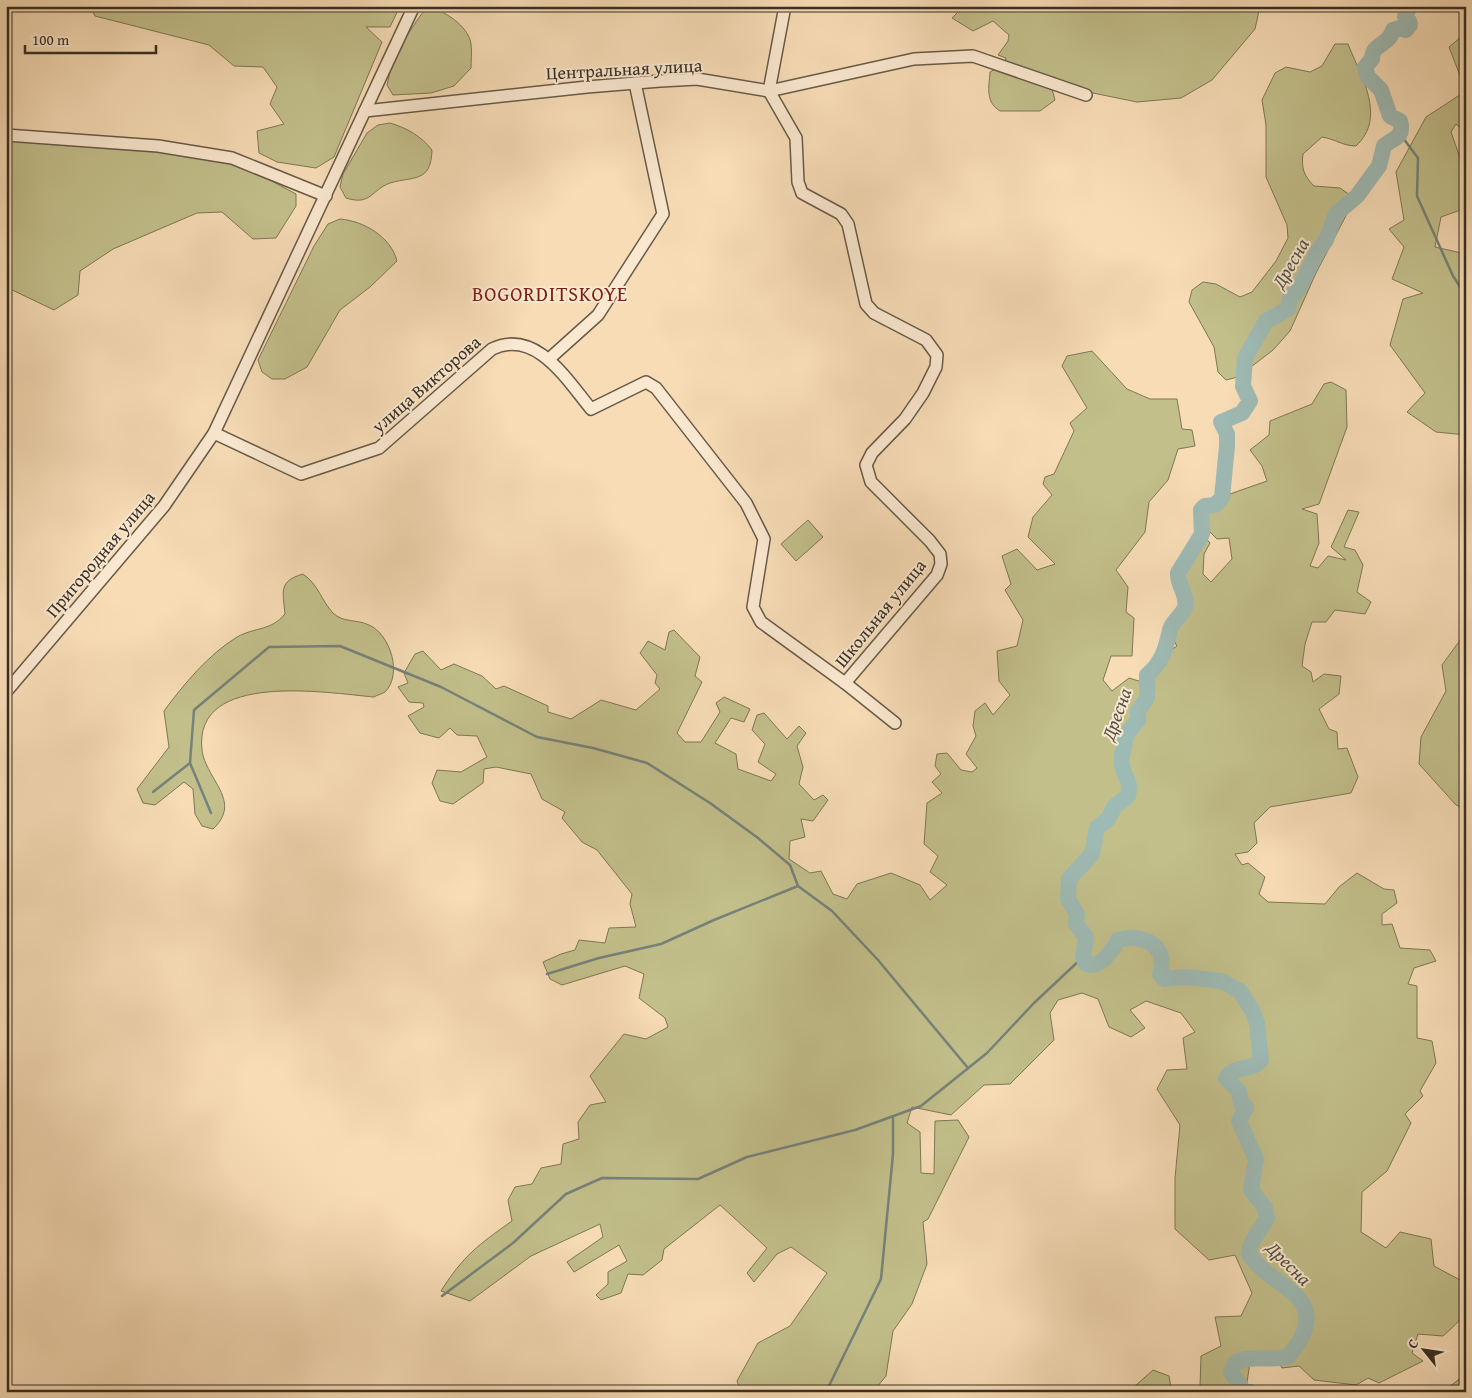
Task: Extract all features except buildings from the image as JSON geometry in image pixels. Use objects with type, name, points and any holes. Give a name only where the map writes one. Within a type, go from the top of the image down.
[{"type":"street","name":"Пригородная улица","points":[[6,692],[164,506],[214,432],[414,6]]},
{"type":"street","points":[[769,91],[785,6]]},
{"type":"street","name":"Центральная улица","points":[[366,111],[635,83],[697,79],[769,91],[914,59],[973,56],[1086,94]]},
{"type":"street","points":[[549,359],[598,315],[664,214],[635,83]]},
{"type":"street","name":"Школьная улица","points":[[769,91],[796,138],[798,182],[802,193],[841,214],[848,224],[866,304],[874,313],[926,340],[937,355],[936,367],[923,392],[905,419],[872,452],[866,466],[871,482],[930,541],[940,554],[941,564],[937,575],[845,683]]},
{"type":"street","points":[[6,135],[158,146],[232,158],[326,196]]},
{"type":"street","name":"улица Викторова","points":[[214,432],[301,474],[379,448],[492,349],[500,346],[520,344],[549,359],[591,409],[646,382],[656,388],[746,504]]},
{"type":"street","name":"Школьная улица","points":[[746,504],[764,539],[752,607],[761,622],[845,683],[895,723]]},
{"type":"shaded area","points":[[90,6],[400,6],[390,27],[366,27],[382,42],[334,157],[316,168],[277,162],[259,153],[257,131],[284,124],[270,104],[277,87],[263,67],[234,66],[209,45],[95,16]]},
{"type":"shaded area","points":[[964,6],[1260,6],[1255,29],[1212,80],[1181,98],[1137,102],[1088,92],[1005,62],[1006,58],[998,55],[1008,41],[1009,35],[993,21],[973,31],[952,18]]},
{"type":"shaded area","points":[[435,9],[458,22],[466,32],[471,44],[471,68],[454,86],[431,93],[393,95],[387,85],[396,56],[423,12]]},
{"type":"shaded area","points":[[1466,33],[1466,91],[1449,47]]},
{"type":"shaded area","points":[[1335,44],[1348,44],[1368,96],[1371,110],[1370,122],[1365,135],[1356,146],[1322,137],[1303,154],[1302,164],[1308,179],[1314,186],[1340,188],[1350,195],[1350,208],[1316,273],[1290,331],[1273,350],[1238,377],[1226,380],[1218,372],[1214,347],[1189,302],[1192,290],[1203,282],[1216,284],[1240,297],[1252,292],[1276,261],[1288,238],[1287,225],[1266,177],[1266,125],[1262,100],[1275,73],[1286,67],[1310,72],[1322,66]]},
{"type":"shaded area","points":[[997,68],[1052,89],[1055,100],[1040,111],[1000,111],[992,103],[989,94],[990,72]]},
{"type":"shaded area","points":[[1466,91],[1466,133],[1456,124],[1451,132],[1466,175],[1466,208],[1441,217],[1435,247],[1466,254],[1466,435],[1436,432],[1407,412],[1425,393],[1390,345],[1403,299],[1423,293],[1392,279],[1404,247],[1389,229],[1404,220],[1396,172],[1426,117]]},
{"type":"shaded area","points":[[390,123],[413,133],[432,150],[428,168],[420,176],[384,186],[366,199],[354,200],[346,198],[340,187],[343,174],[367,133],[378,125]]},
{"type":"shaded area","points":[[6,137],[158,151],[236,162],[296,194],[296,206],[276,238],[253,239],[222,212],[197,213],[113,249],[80,271],[78,295],[54,310],[6,287]]},
{"type":"shaded area","points":[[340,219],[358,223],[375,232],[389,245],[397,261],[370,287],[340,310],[307,367],[285,379],[272,379],[262,372],[258,360],[314,246],[328,224]]},
{"type":"shaded area","points":[[1092,351],[1127,389],[1150,399],[1177,399],[1182,429],[1192,430],[1195,446],[1178,449],[1168,480],[1149,502],[1145,532],[1116,570],[1128,587],[1126,612],[1134,618],[1132,656],[1111,656],[1103,680],[1112,691],[1129,678],[1142,682],[1153,662],[1177,646],[1170,634],[1187,618],[1179,581],[1186,562],[1193,561],[1194,540],[1203,535],[1210,543],[1204,554],[1203,574],[1211,582],[1232,559],[1229,538],[1217,539],[1204,526],[1205,509],[1230,494],[1267,481],[1262,466],[1250,450],[1269,435],[1270,421],[1312,404],[1324,384],[1331,382],[1346,390],[1347,427],[1319,504],[1302,509],[1317,514],[1319,543],[1310,566],[1318,568],[1328,556],[1346,560],[1331,547],[1348,510],[1359,512],[1344,547],[1355,550],[1363,565],[1357,592],[1371,602],[1365,614],[1335,610],[1326,622],[1312,622],[1305,644],[1302,666],[1311,672],[1313,682],[1324,674],[1341,676],[1339,694],[1319,709],[1329,729],[1337,732],[1338,749],[1347,748],[1358,777],[1351,793],[1270,807],[1254,823],[1257,843],[1248,852],[1235,854],[1242,865],[1248,863],[1265,877],[1259,894],[1268,902],[1325,904],[1339,887],[1357,873],[1384,889],[1394,890],[1397,903],[1382,914],[1382,925],[1392,924],[1400,948],[1430,950],[1436,961],[1414,968],[1408,984],[1417,986],[1417,1038],[1432,1041],[1436,1063],[1420,1091],[1423,1096],[1405,1114],[1411,1123],[1387,1171],[1362,1192],[1361,1232],[1386,1248],[1400,1232],[1431,1239],[1434,1266],[1460,1280],[1466,1276],[1466,1305],[1463,1316],[1443,1336],[1418,1334],[1412,1353],[1423,1361],[1379,1383],[1368,1378],[1356,1385],[1314,1380],[1299,1366],[1282,1368],[1272,1351],[1250,1363],[1246,1388],[1252,1392],[1137,1392],[1135,1386],[1153,1370],[1169,1376],[1171,1388],[1200,1387],[1201,1356],[1221,1346],[1215,1317],[1241,1316],[1252,1293],[1235,1255],[1209,1260],[1175,1229],[1175,1178],[1180,1125],[1157,1089],[1167,1070],[1187,1069],[1183,1038],[1195,1032],[1181,1013],[1146,1001],[1130,1010],[1145,1028],[1131,1037],[1109,1027],[1098,999],[1082,993],[1058,1000],[1050,1013],[1054,1040],[1010,1084],[984,1085],[951,1115],[912,1107],[907,1123],[920,1132],[921,1173],[934,1174],[935,1121],[958,1120],[969,1137],[928,1219],[923,1222],[927,1264],[912,1304],[893,1331],[886,1376],[873,1392],[741,1392],[737,1381],[758,1343],[790,1326],[827,1273],[791,1247],[777,1254],[754,1282],[747,1273],[767,1248],[720,1205],[664,1249],[662,1260],[643,1275],[628,1274],[621,1293],[601,1300],[596,1295],[608,1284],[608,1272],[627,1261],[619,1245],[574,1272],[567,1262],[603,1237],[600,1224],[531,1256],[470,1301],[441,1291],[472,1252],[512,1221],[508,1200],[515,1187],[532,1184],[541,1168],[561,1164],[563,1144],[579,1139],[578,1122],[590,1105],[606,1102],[590,1076],[624,1034],[646,1039],[668,1027],[665,1018],[639,998],[644,974],[625,966],[562,985],[550,979],[543,962],[575,950],[579,940],[605,943],[609,928],[636,927],[630,904],[632,894],[597,850],[582,842],[562,818],[565,812],[542,799],[531,774],[496,767],[484,769],[483,783],[453,804],[440,801],[432,783],[437,770],[461,772],[487,757],[477,736],[457,735],[450,728],[439,738],[420,733],[408,716],[424,707],[423,703],[409,702],[398,687],[408,683],[404,673],[415,654],[423,651],[441,670],[454,664],[482,676],[496,689],[504,686],[548,706],[548,712],[571,719],[601,700],[636,710],[660,689],[655,683],[657,675],[640,653],[648,641],[665,650],[669,632],[674,630],[700,657],[695,676],[702,682],[677,733],[685,742],[701,742],[720,712],[716,703],[724,697],[750,709],[744,722],[731,718],[715,743],[736,754],[738,769],[771,781],[776,774],[758,762],[765,744],[752,730],[757,715],[764,713],[787,739],[799,726],[806,733],[797,746],[803,767],[799,784],[814,800],[823,795],[828,800],[813,821],[801,819],[805,837],[790,841],[789,859],[810,873],[821,871],[833,894],[847,899],[857,884],[891,873],[920,885],[930,900],[947,885],[930,872],[938,856],[924,844],[927,803],[942,793],[932,782],[941,774],[935,766],[937,754],[947,753],[961,770],[972,772],[977,768],[966,754],[976,736],[973,726],[975,711],[985,703],[993,715],[1010,695],[999,681],[997,651],[1017,646],[1023,620],[1005,590],[1011,584],[1002,556],[1017,549],[1037,570],[1055,564],[1028,537],[1033,517],[1052,495],[1043,484],[1045,477],[1054,474],[1074,431],[1070,423],[1087,408],[1062,366],[1067,356]]},
{"type":"shaded area","points":[[808,520],[823,537],[796,561],[781,544]]},
{"type":"shaded area","points":[[303,574],[316,587],[333,613],[346,620],[369,625],[383,637],[392,655],[393,665],[393,675],[385,692],[374,697],[297,691],[267,692],[240,697],[219,707],[205,725],[202,750],[205,761],[224,800],[225,809],[221,819],[213,829],[202,826],[195,814],[193,789],[184,782],[155,805],[143,803],[137,789],[169,747],[164,711],[197,671],[226,644],[237,637],[268,626],[280,619],[285,614],[283,594],[286,584],[289,580]]},
{"type":"shaded area","points":[[1466,632],[1466,809],[1456,805],[1419,764],[1421,737],[1446,691],[1442,665]]},
{"type":"shaded area","points":[[1466,1374],[1466,1392],[1450,1392],[1449,1387]]},
{"type":"waterway","name":"Дресна","points":[[1251,1392],[1243,1390],[1231,1372],[1235,1363],[1255,1358],[1282,1358],[1289,1356],[1302,1335],[1307,1319],[1304,1306],[1296,1296],[1259,1266],[1249,1254],[1251,1244],[1267,1218],[1265,1208],[1251,1190],[1256,1159],[1239,1121],[1246,1107],[1241,1103],[1239,1091],[1226,1078],[1234,1071],[1253,1066],[1261,1060],[1257,1023],[1253,1012],[1240,991],[1221,981],[1185,977],[1164,979],[1160,974],[1161,955],[1157,949],[1144,940],[1136,938],[1118,940],[1101,962],[1091,965],[1086,964],[1083,957],[1086,937],[1076,924],[1077,914],[1068,899],[1069,879],[1092,854],[1097,828],[1108,819],[1115,806],[1128,796],[1129,786],[1122,761],[1126,735],[1138,720],[1138,711],[1147,698],[1147,675],[1160,660],[1171,627],[1185,607],[1185,598],[1178,573],[1202,534],[1201,510],[1205,506],[1215,505],[1222,498],[1227,434],[1221,422],[1242,413],[1250,401],[1243,386],[1245,358],[1266,321],[1288,309],[1290,299],[1299,288],[1318,251],[1326,240],[1336,214],[1357,196],[1379,166],[1384,146],[1397,137],[1401,131],[1400,121],[1390,116],[1381,90],[1368,77],[1365,67],[1372,59],[1375,50],[1388,39],[1393,30],[1399,28],[1406,30],[1410,25],[1405,16],[1410,6]]},
{"type":"waterway","points":[[1400,134],[1418,158],[1417,196],[1453,276],[1466,296]]},
{"type":"waterway","points":[[211,813],[190,763],[194,710],[269,647],[340,646],[441,687],[537,737],[593,748],[647,763],[710,803],[758,838],[790,865],[798,886]]},
{"type":"waterway","points":[[153,792],[190,763]]},
{"type":"waterway","points":[[547,974],[599,958],[661,944],[798,886],[832,911],[878,960],[968,1068]]},
{"type":"waterway","points":[[442,1296],[513,1243],[566,1194],[602,1178],[698,1179],[747,1157],[855,1130],[921,1106],[987,1053],[1034,1003],[1083,957]]},
{"type":"waterway","points":[[826,1392],[881,1279],[893,1154],[893,1117]]},
{"type":"district","name":"BOGORDITSKOYE","points":[[550,293]]}]
